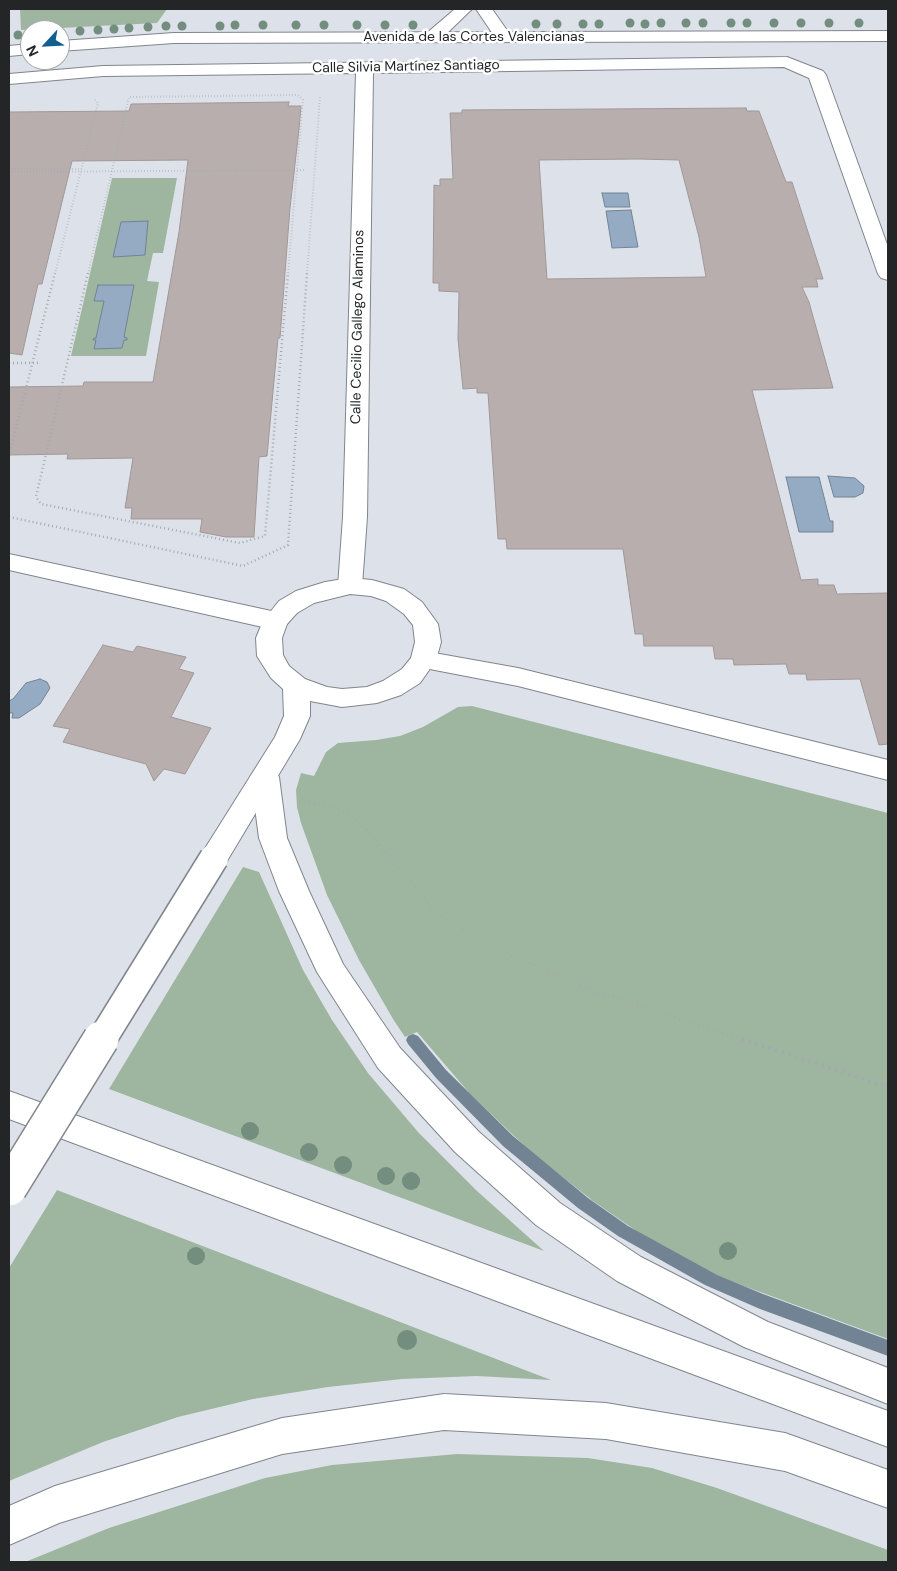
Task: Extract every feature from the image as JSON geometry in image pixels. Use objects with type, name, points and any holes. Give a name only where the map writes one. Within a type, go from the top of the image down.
[{"type":"main road","points":[[434,36],[464,9]]},
{"type":"main road","points":[[484,9],[503,36]]},
{"type":"main road","name":"Avenida de las Cortes Valencianas","points":[[70,45],[174,38],[888,36]]},
{"type":"main road","name":"Calle Silvia Martínez Santiago","points":[[9,79],[103,71],[787,62],[817,75],[888,274]]},
{"type":"main road","name":"Calle Cecilio Gallego Alaminos","points":[[350,586],[355,517],[365,67]]},
{"type":"main road","points":[[9,562],[276,621]]},
{"type":"main road","points":[[350,586],[372,588],[395,595],[413,608],[424,624],[428,642],[423,660],[411,676],[392,688],[368,696],[342,698],[325,696],[296,686],[280,672],[270,656],[269,638],[276,621],[288,607],[305,597],[325,590],[350,586]]},
{"type":"main road","points":[[423,660],[466,666],[518,678],[888,770]]},
{"type":"main road","points":[[9,1188],[214,858],[267,789],[297,716],[296,686]]},
{"type":"main road","points":[[287,739],[312,716],[342,698]]},
{"type":"main road","points":[[267,789],[273,838],[294,891],[332,972],[389,1058],[467,1142],[548,1214],[629,1269],[757,1335],[888,1386]]},
{"type":"main road","points":[[9,1105],[888,1429]]},
{"type":"main road","points":[[9,1526],[55,1505],[282,1436],[444,1412],[606,1421],[785,1452],[888,1489]]},
{"type":"path","points":[[297,95],[304,99],[265,536],[240,543],[41,504],[37,501],[36,497],[111,172],[129,97],[297,95]]},
{"type":"path","points":[[9,517],[243,566],[288,545],[320,95]]},
{"type":"path","points":[[9,456],[98,103],[90,98]]},
{"type":"path","points":[[9,170],[111,172],[306,170]]},
{"type":"path","points":[[9,364],[41,363]]},
{"type":"path","points":[[267,789],[349,814],[362,824],[434,910],[450,922],[515,958],[594,991],[888,1087]]},
{"type":"green space","points":[[20,9],[167,9],[157,23],[70,27],[70,20],[21,20]]},
{"type":"green space","points":[[112,178],[177,178],[163,253],[153,253],[147,281],[159,282],[146,356],[71,356]]},
{"type":"green space","points":[[472,706],[888,813],[888,1339],[714,1275],[654,1243],[593,1201],[531,1152],[471,1095],[417,1032],[405,1037],[393,1019],[359,960],[327,895],[301,823],[297,807],[296,790],[301,773],[314,776],[326,752],[338,743],[400,736],[423,727],[458,707]]},
{"type":"green space","points":[[243,867],[259,872],[303,970],[332,1020],[368,1073],[418,1132],[477,1191],[544,1251],[109,1089]]},
{"type":"green space","points":[[57,1190],[551,1380],[477,1376],[402,1379],[328,1387],[253,1399],[178,1417],[103,1442],[9,1481],[9,1268]]},
{"type":"green space","points":[[457,1454],[588,1458],[652,1468],[717,1488],[888,1550],[888,1562],[25,1562],[109,1528],[265,1478],[332,1465]]},
{"type":"water","points":[[602,193],[628,193],[630,207],[605,207]]},
{"type":"water","points":[[631,210],[638,247],[612,248],[606,211]]},
{"type":"water","points":[[148,221],[145,255],[113,257],[121,222]]},
{"type":"water","points":[[98,285],[134,285],[124,337],[127,340],[124,340],[122,348],[94,349],[96,340],[93,340],[96,338],[104,301],[94,301]]},
{"type":"water","points":[[828,476],[855,478],[864,486],[863,493],[855,497],[834,497]]},
{"type":"water","points":[[786,477],[819,477],[830,521],[833,521],[833,532],[799,532]]},
{"type":"water","points":[[40,679],[47,682],[50,688],[40,704],[19,718],[12,718],[13,713],[9,713],[9,701],[13,699],[26,683]]},
{"type":"building","points":[[289,102],[288,106],[301,106],[290,208],[280,338],[278,338],[267,456],[259,457],[254,537],[226,537],[200,532],[202,519],[131,519],[132,508],[125,508],[133,458],[67,459],[68,454],[9,455],[9,387],[83,386],[84,382],[153,382],[179,232],[188,160],[72,161],[42,284],[38,284],[22,355],[9,353],[9,112],[129,111],[131,104]]},
{"type":"building","points":[[746,108],[747,111],[759,111],[786,182],[792,182],[823,279],[816,279],[818,287],[802,287],[809,302],[833,388],[752,390],[801,580],[818,579],[818,585],[834,585],[837,594],[888,593],[888,744],[879,745],[860,679],[807,680],[806,674],[789,674],[786,664],[734,665],[733,659],[715,659],[713,646],[644,646],[643,634],[635,634],[623,549],[507,549],[506,539],[498,539],[488,393],[477,393],[477,388],[463,389],[458,339],[459,292],[439,291],[439,283],[433,283],[434,185],[440,186],[440,179],[453,179],[450,113],[462,113],[462,110]],"holes":[[[539,160],[679,160],[699,237],[706,277],[547,279]]]},
{"type":"building","points":[[103,645],[133,652],[137,646],[186,657],[179,669],[194,673],[171,717],[211,728],[185,774],[164,769],[154,781],[146,764],[63,742],[70,729],[53,726]]},
{"type":"waterway","points":[[413,1040],[441,1074],[508,1141],[583,1203],[623,1231],[711,1280],[760,1301],[888,1348]]}]
